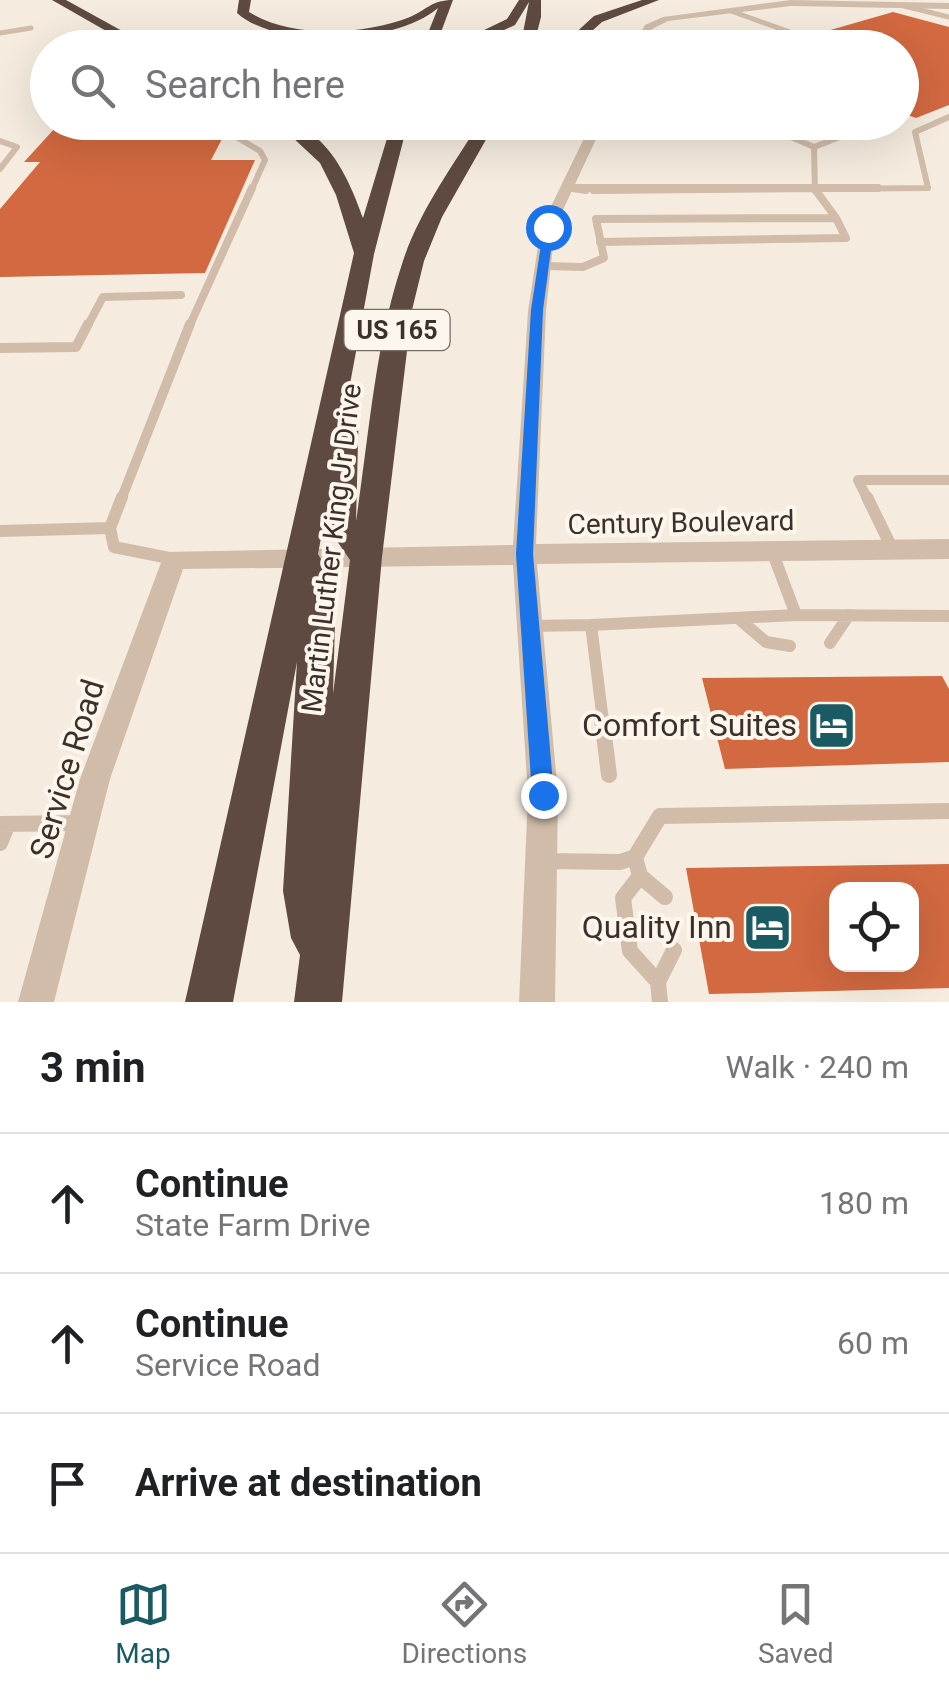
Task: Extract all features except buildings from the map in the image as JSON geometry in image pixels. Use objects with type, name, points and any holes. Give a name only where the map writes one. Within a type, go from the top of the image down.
[{"type":"highway","points":[[58,0],[115,30]]},
{"type":"highway","points":[[245,0],[243,13],[257,23],[301,30]]},
{"type":"highway","points":[[334,30],[398,24],[420,17],[444,0]]},
{"type":"highway","points":[[434,30],[444,0]]},
{"type":"highway","points":[[493,30],[511,22],[525,0]]},
{"type":"highway","points":[[531,30],[535,0]]},
{"type":"highway","points":[[585,30],[598,19],[652,0]]},
{"type":"highway","points":[[571,30],[578,14]]},
{"type":"highway","points":[[307,140],[328,157],[346,189],[364,254]]},
{"type":"highway","name":"Martin Luther King Jr Drive","points":[[208,1002],[345,342],[394,140]]},
{"type":"highway","name":"Martin Luther King Jr Drive","points":[[319,990],[386,394],[413,261],[432,217],[479,140]]},
{"type":"highway","points":[[471,155],[484,140]]},
{"type":"highway","points":[[345,342],[349,362],[339,522],[366,556]]},
{"type":"highway","points":[[302,557],[319,585],[305,891],[319,990]]},
{"type":"street","points":[[646,30],[655,23],[808,3],[896,4],[949,12]]},
{"type":"street","points":[[537,1002],[543,795],[524,554],[537,310],[548,227],[589,140]]},
{"type":"street","name":"Century Boulevard","points":[[174,559],[949,549]]},
{"type":"street","name":"Service Road","points":[[36,1002],[95,779],[174,559]]},
{"type":"lane","points":[[896,4],[949,12]]},
{"type":"lane","points":[[731,11],[785,30]]},
{"type":"lane","points":[[0,33],[32,28]]},
{"type":"lane","points":[[919,131],[949,118]]},
{"type":"lane","points":[[174,559],[114,547],[110,528],[192,318],[265,160],[260,151],[241,140]]},
{"type":"lane","points":[[798,140],[814,147],[832,140]]},
{"type":"lane","points":[[566,188],[928,188],[918,140]]},
{"type":"lane","points":[[0,141],[17,147],[0,169]]},
{"type":"lane","points":[[600,242],[846,238],[814,189],[814,147]]},
{"type":"lane","points":[[543,266],[596,266],[604,258],[596,220],[836,218]]},
{"type":"lane","points":[[0,348],[76,347],[103,297],[182,296]]},
{"type":"lane","points":[[893,550],[858,480],[949,480]]},
{"type":"lane","points":[[0,530],[110,528]]},
{"type":"lane","points":[[772,551],[796,615]]},
{"type":"lane","points":[[530,626],[796,615],[949,616]]},
{"type":"lane","points":[[830,643],[849,615]]},
{"type":"lane","points":[[738,618],[766,642],[790,646]]},
{"type":"lane","points":[[591,625],[609,775]]},
{"type":"lane","points":[[541,861],[620,862],[635,856],[660,816],[949,810]]},
{"type":"lane","points":[[0,842],[4,824],[85,823]]},
{"type":"lane","points":[[635,856],[640,876],[665,897]]},
{"type":"lane","points":[[640,876],[624,898],[630,951],[659,992]]},
{"type":"lane","points":[[659,992],[674,950]]},
{"type":"place","name":"Comfort Suites","points":[[832,725]]},
{"type":"place","name":"Quality Inn","points":[[767,927]]},
{"type":"route","points":[[543,795],[524,554],[537,310],[548,227]]}]
